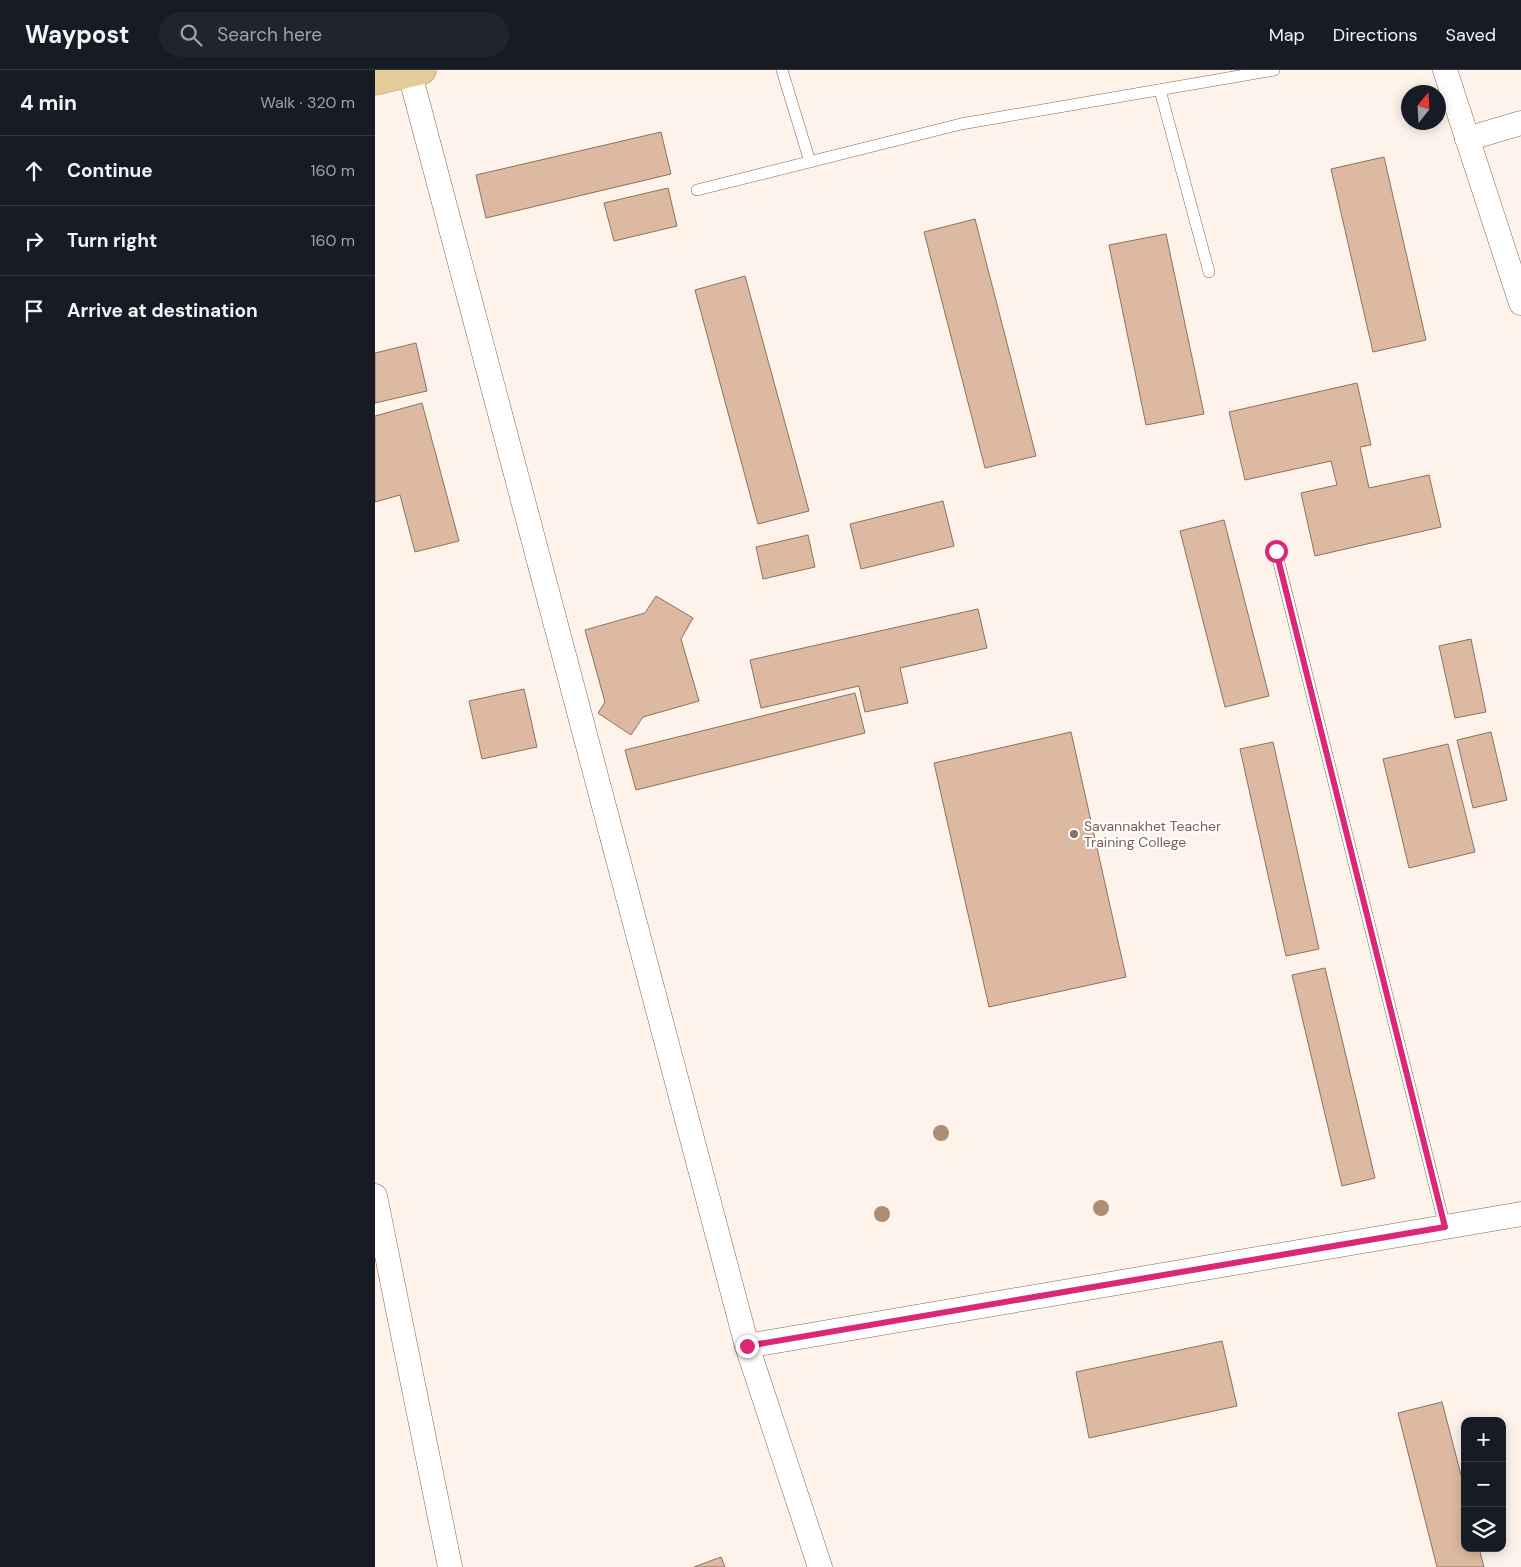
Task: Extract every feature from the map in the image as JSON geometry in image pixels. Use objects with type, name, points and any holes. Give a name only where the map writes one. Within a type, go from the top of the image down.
[{"type":"highway","points":[[375,81],[416,72]]},
{"type":"street","points":[[1445,70],[1521,303]]},
{"type":"street","points":[[416,72],[747,1346],[821,1567]]},
{"type":"street","points":[[1467,139],[1521,123]]},
{"type":"street","points":[[375,1196],[450,1567]]},
{"type":"street","points":[[747,1346],[1521,1214]]},
{"type":"lane","points":[[782,70],[810,162]]},
{"type":"lane","points":[[697,190],[961,124],[1274,70]]},
{"type":"lane","points":[[1160,90],[1209,272]]},
{"type":"lane","points":[[1276,551],[1445,1227]]},
{"type":"building","points":[[661,132],[671,174],[486,218],[476,175]]},
{"type":"building","points":[[1384,157],[1426,340],[1373,352],[1331,169]]},
{"type":"building","points":[[668,188],[677,226],[614,241],[604,203]]},
{"type":"building","points":[[975,219],[1036,456],[985,468],[924,232]]},
{"type":"building","points":[[1166,234],[1204,414],[1146,425],[1109,245]]},
{"type":"building","points":[[745,276],[809,511],[758,524],[695,290]]},
{"type":"building","points":[[416,343],[427,391],[375,403],[375,353]]},
{"type":"building","points":[[1357,383],[1371,445],[1360,447],[1369,488],[1429,475],[1441,527],[1315,556],[1301,493],[1337,485],[1331,461],[1245,480],[1229,412]]},
{"type":"building","points":[[422,403],[459,541],[415,552],[400,495],[375,502],[375,416]]},
{"type":"building","points":[[943,501],[954,546],[861,569],[850,524]]},
{"type":"building","points":[[1224,520],[1269,696],[1225,707],[1180,531]]},
{"type":"building","points":[[808,535],[815,567],[763,579],[756,547]]},
{"type":"building","points":[[656,596],[693,618],[681,639],[699,701],[643,717],[631,735],[598,713],[605,702],[585,630],[645,613]]},
{"type":"building","points":[[978,609],[987,648],[900,668],[908,703],[865,712],[859,686],[761,708],[750,660]]},
{"type":"building","points":[[1471,639],[1486,712],[1455,718],[1439,646]]},
{"type":"building","points":[[524,689],[537,747],[482,759],[469,701]]},
{"type":"building","points":[[855,693],[865,733],[636,790],[625,750]]},
{"type":"building","points":[[1071,732],[1126,977],[989,1007],[934,763]]},
{"type":"building","points":[[1491,732],[1507,800],[1473,808],[1457,740]]},
{"type":"building","points":[[1273,742],[1319,949],[1286,956],[1240,749]]},
{"type":"building","points":[[1448,744],[1475,852],[1409,868],[1383,759]]},
{"type":"building","points":[[1325,968],[1375,1178],[1342,1186],[1292,975]]},
{"type":"building","points":[[1222,1341],[1237,1406],[1089,1438],[1076,1372]]},
{"type":"building","points":[[1442,1402],[1461,1475],[1461,1552],[1480,1552],[1484,1567],[1437,1567],[1398,1413]]},
{"type":"building","points":[[721,1557],[725,1567],[694,1567]]},
{"type":"place","name":"Savannakhet Teacher Training College","points":[[1074,834]]},
{"type":"route","points":[[747,1346],[1445,1227],[1276,551]]}]
